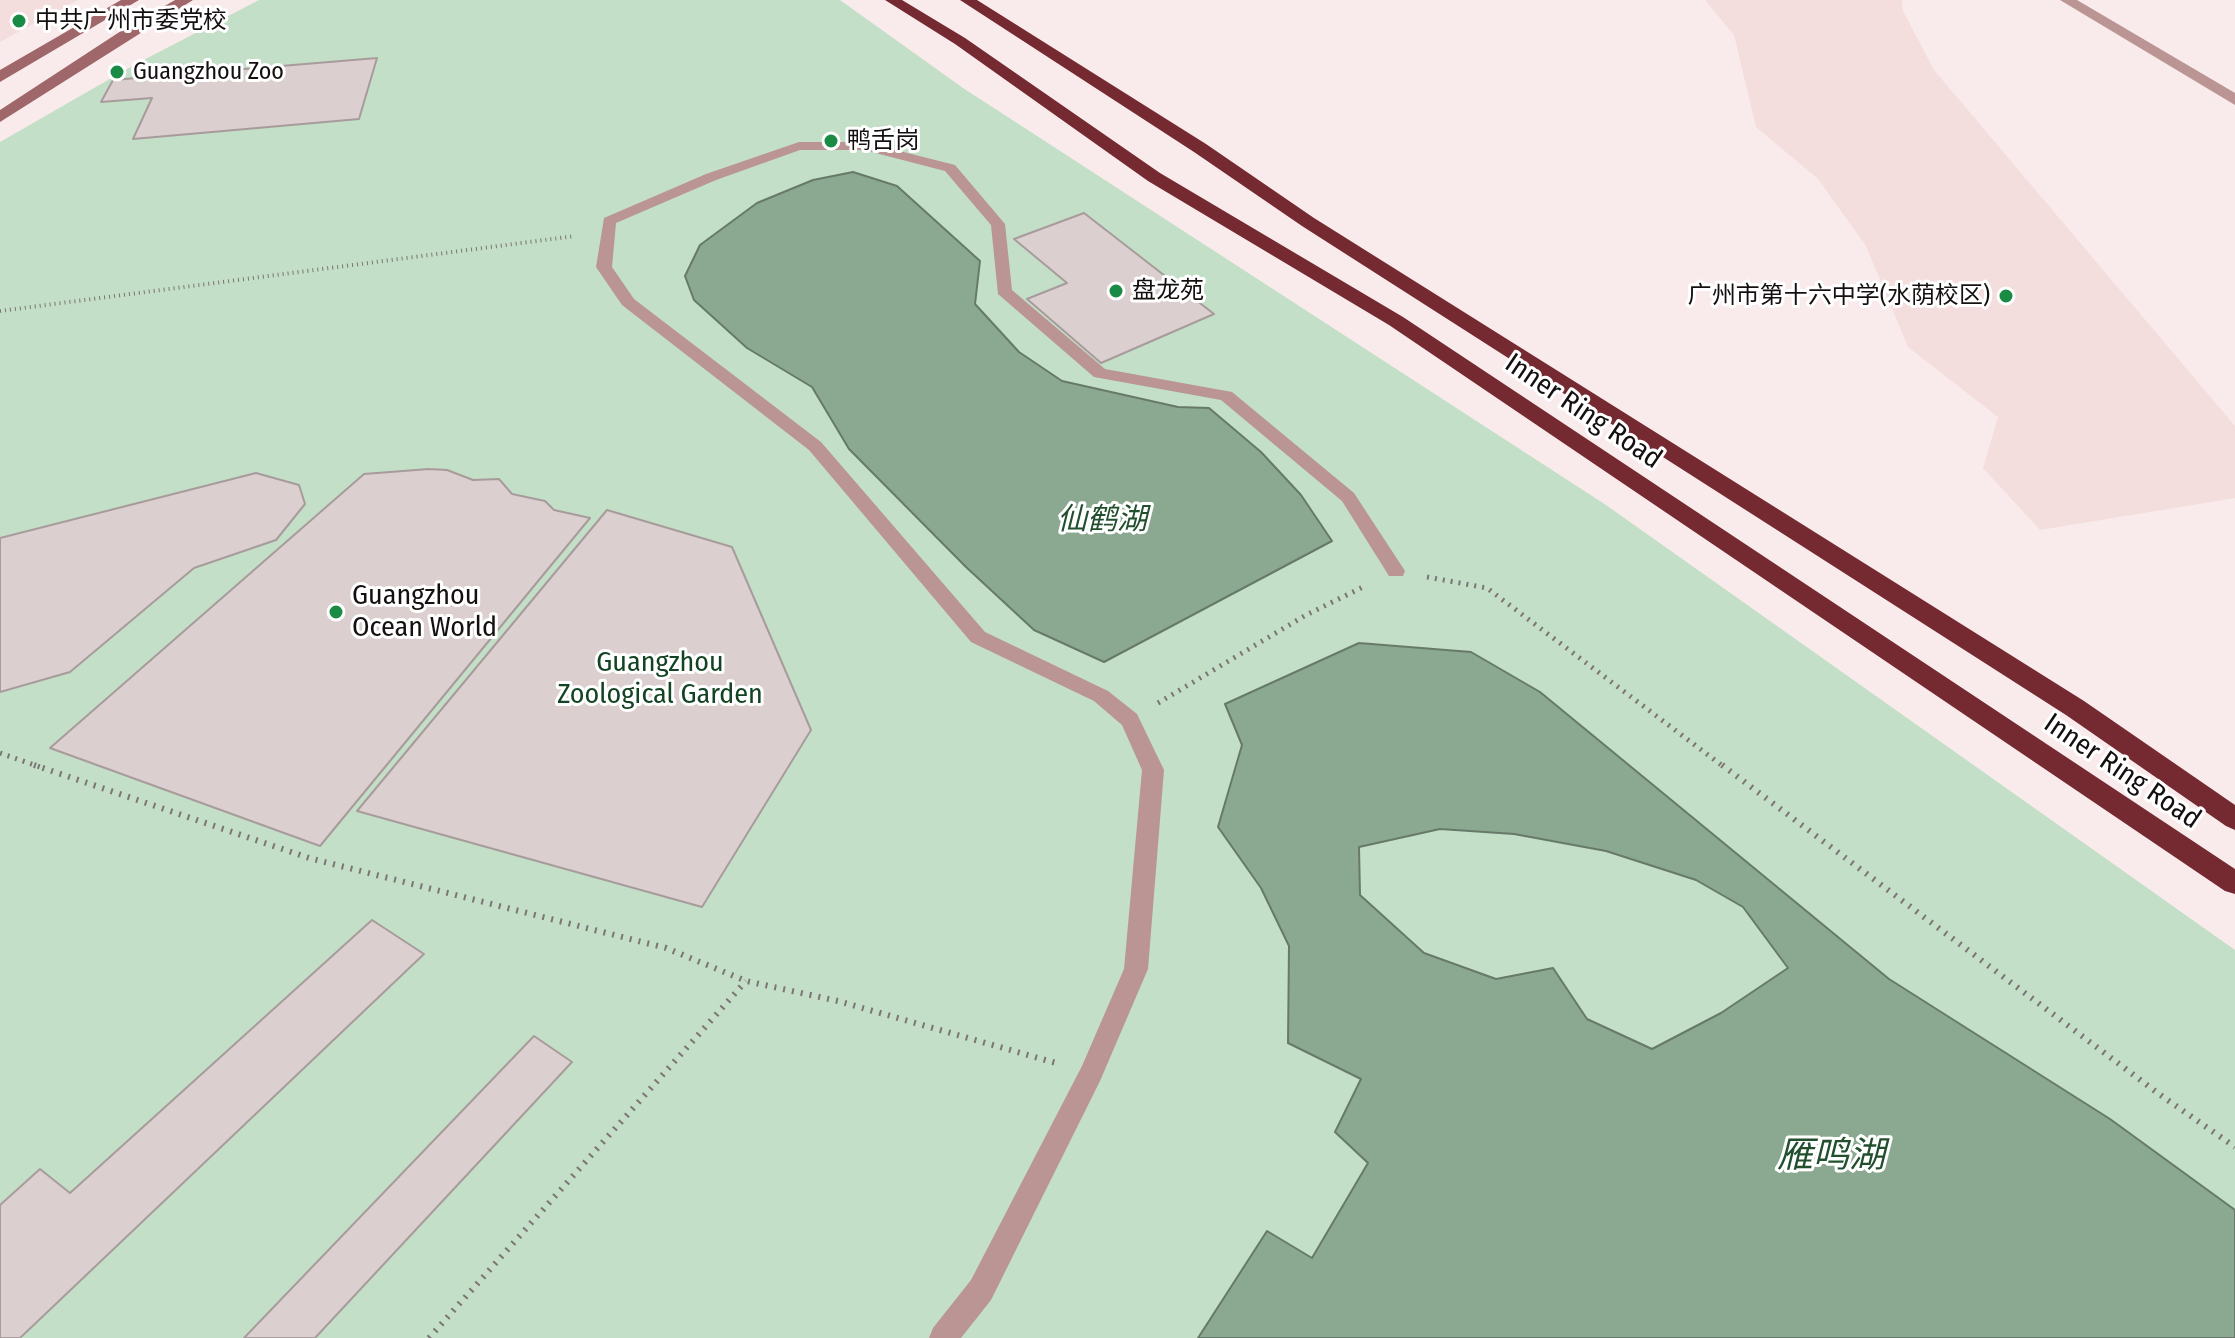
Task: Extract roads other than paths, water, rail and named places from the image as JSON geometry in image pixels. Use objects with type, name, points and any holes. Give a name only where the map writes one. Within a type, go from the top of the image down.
[{"type":"highway","name":"Inner Ring Road","points":[[892,0],[960,41],[1154,177],[1396,321],[2235,883]]},
{"type":"highway","name":"Inner Ring Road","points":[[967,0],[1147,114],[1308,222],[2075,708],[2235,819]]},
{"type":"main road","points":[[0,77],[132,0]]},
{"type":"main road","points":[[0,117],[126,34],[186,0]]},
{"type":"street","points":[[2067,0],[2235,100]]},
{"type":"lane","points":[[943,1338],[981,1290],[1091,1073],[1136,969],[1153,770],[1130,720],[1101,696],[978,637],[815,446],[628,302],[604,267],[609,221],[711,177],[799,146],[864,146],[950,168],[998,224],[1004,291],[1100,373],[1226,396],[1348,497],[1396,571]]},
{"type":"water","name":"仙鹤湖","points":[[853,172],[897,186],[980,261],[975,304],[1019,352],[1062,381],[1178,407],[1209,408],[1261,452],[1301,495],[1332,541],[1104,662],[1034,630],[966,567],[849,449],[812,387],[747,348],[694,300],[685,276],[700,245],[757,203],[813,180]]},
{"type":"water","name":"雁鸣湖","points":[[1359,643],[1471,652],[1540,692],[1889,979],[2110,1119],[2235,1210],[2235,1338],[1198,1338],[1267,1231],[1312,1258],[1368,1163],[1335,1132],[1361,1079],[1288,1043],[1289,946],[1261,888],[1218,827],[1242,745],[1225,704]],"holes":[[[1440,829],[1514,834],[1606,851],[1696,880],[1743,907],[1788,968],[1721,1013],[1652,1049],[1587,1019],[1553,968],[1496,979],[1424,953],[1360,895],[1359,847]]]},
{"type":"place","name":"中共广州市委党校","points":[[19,21]]},
{"type":"place","name":"Guangzhou Zoo","points":[[117,72]]},
{"type":"place","name":"鸭舌岗","points":[[831,141]]},
{"type":"place","name":"盘龙苑","points":[[1116,291]]},
{"type":"place","name":"广州市第十六中学(水荫校区)","points":[[2006,296]]},
{"type":"place","name":"Guangzhou Ocean World","points":[[336,612]]},
{"type":"park label","name":"Guangzhou Zoological Garden","points":[[660,679]]}]
